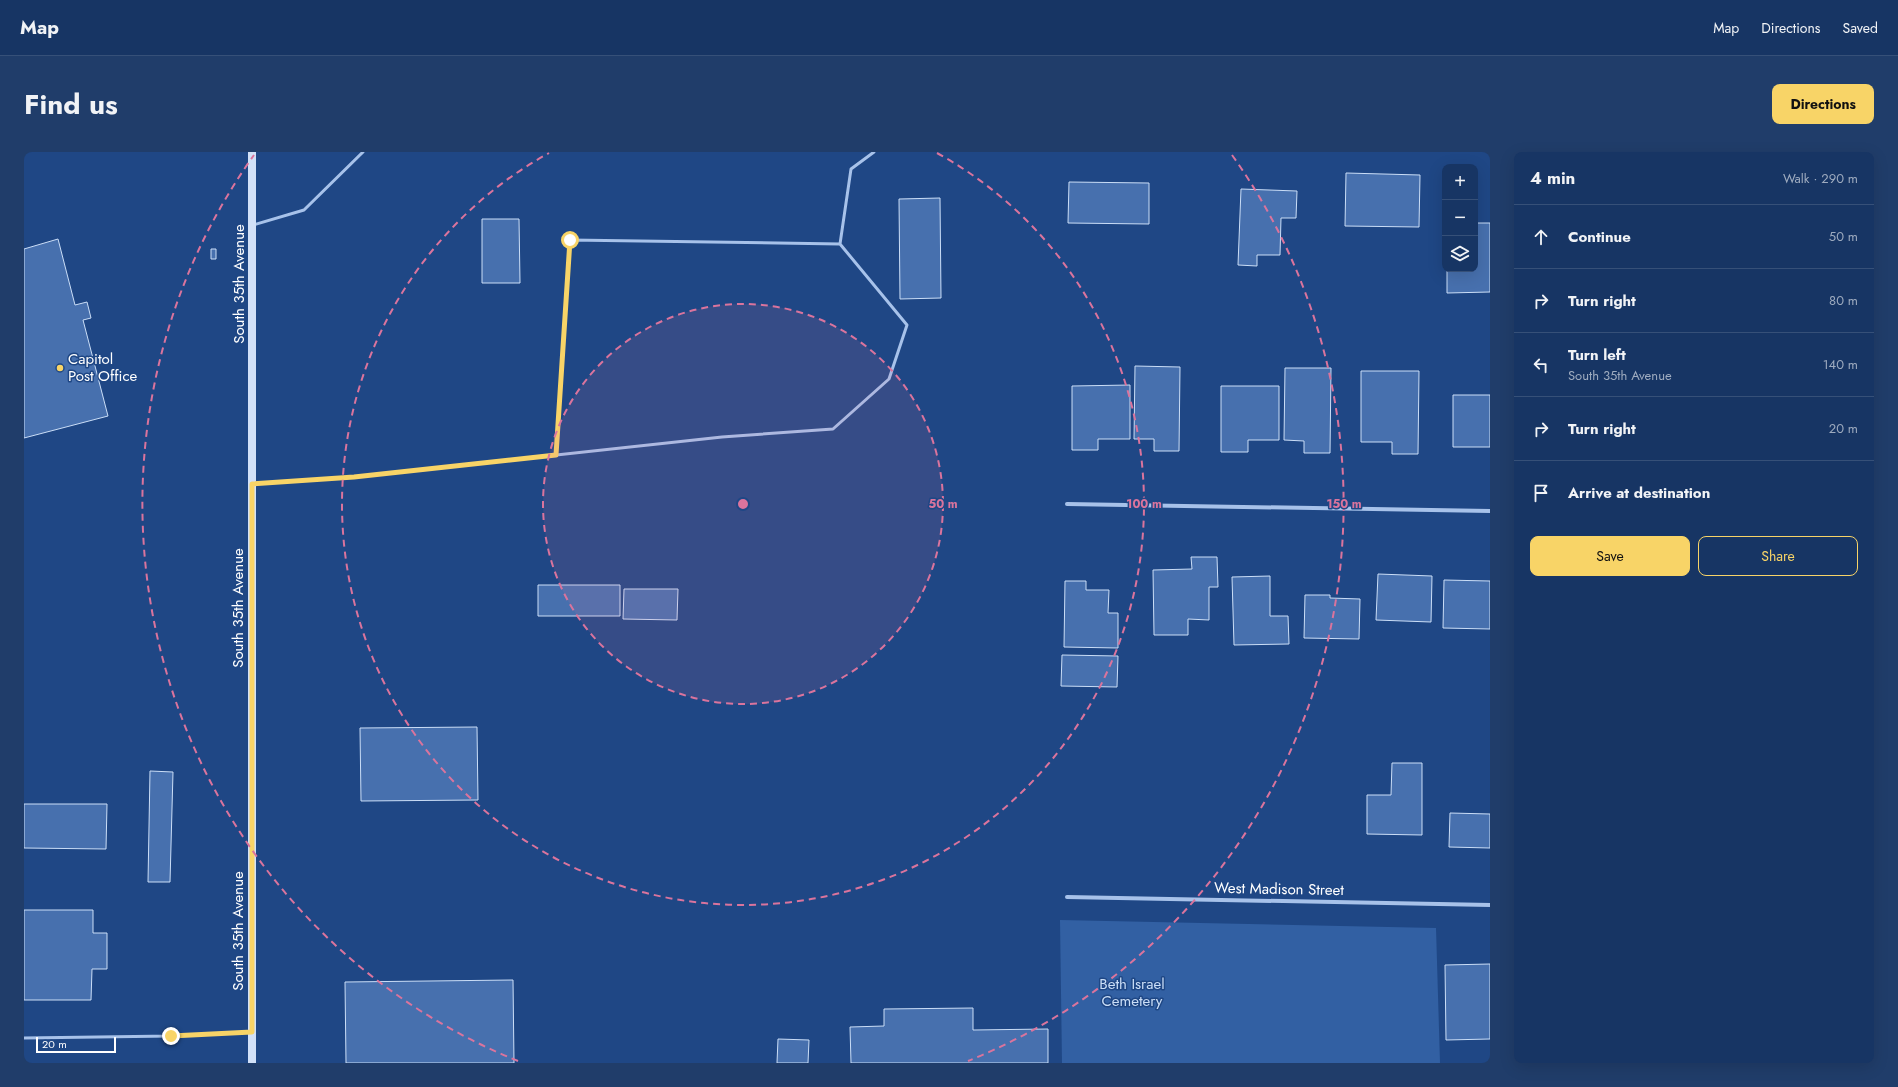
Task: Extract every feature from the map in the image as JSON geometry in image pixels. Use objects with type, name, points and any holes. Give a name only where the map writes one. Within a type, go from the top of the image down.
[{"type":"main road","name":"South 35th Avenue","points":[[252,152],[252,1063]]},
{"type":"street","points":[[1067,504],[1490,511]]},
{"type":"street","name":"West Madison Street","points":[[1067,897],[1490,905]]},
{"type":"lane","points":[[253,225],[304,210],[363,152]]},
{"type":"lane","points":[[252,484],[354,477],[722,437],[833,429],[889,379],[907,325],[840,244],[851,169],[874,152]]},
{"type":"lane","points":[[556,455],[570,240],[840,244]]},
{"type":"lane","points":[[24,1038],[171,1036],[252,1032]]},
{"type":"green space","name":"Beth Israel Cemetery","points":[[1060,920],[1436,928],[1440,1063],[1062,1063]]},
{"type":"building","points":[[1346,173],[1420,175],[1419,227],[1345,226]]},
{"type":"building","points":[[1069,182],[1149,183],[1149,224],[1068,223]]},
{"type":"building","points":[[1241,189],[1297,191],[1296,218],[1281,218],[1280,255],[1257,255],[1257,266],[1238,265]]},
{"type":"building","points":[[940,198],[941,298],[900,299],[899,199]]},
{"type":"building","points":[[482,219],[519,219],[520,283],[482,283]]},
{"type":"building","points":[[1478,223],[1490,223],[1490,292],[1447,293],[1447,272],[1478,272]]},
{"type":"building","name":"Capitol Post Office","points":[[58,239],[75,305],[87,302],[91,318],[83,320],[108,416],[24,438],[24,249]]},
{"type":"building","points":[[211,249],[216,249],[216,259],[211,259]]},
{"type":"building","points":[[1135,366],[1180,367],[1179,451],[1154,451],[1154,439],[1134,439]]},
{"type":"building","points":[[1285,368],[1331,368],[1330,453],[1304,453],[1304,441],[1284,440]]},
{"type":"building","points":[[1361,371],[1419,371],[1418,454],[1392,454],[1392,442],[1361,442]]},
{"type":"building","points":[[1130,385],[1130,439],[1098,439],[1098,450],[1072,450],[1072,386]]},
{"type":"building","points":[[1221,386],[1279,386],[1279,440],[1248,440],[1248,452],[1221,452]]},
{"type":"building","points":[[1453,395],[1490,395],[1490,447],[1453,447]]},
{"type":"building","points":[[1191,557],[1217,557],[1218,587],[1209,587],[1209,620],[1188,619],[1188,635],[1154,635],[1153,570],[1192,569]]},
{"type":"building","points":[[1378,574],[1432,576],[1431,622],[1376,620]]},
{"type":"building","points":[[1270,576],[1270,616],[1288,616],[1289,644],[1234,645],[1232,577]]},
{"type":"building","points":[[1444,580],[1490,581],[1490,629],[1443,628]]},
{"type":"building","points":[[1065,581],[1086,581],[1086,590],[1109,590],[1108,613],[1118,613],[1118,648],[1064,647]]},
{"type":"building","points":[[538,585],[620,585],[620,616],[538,616]]},
{"type":"building","points":[[624,589],[678,589],[677,620],[623,619]]},
{"type":"building","points":[[1305,595],[1330,595],[1330,598],[1360,599],[1359,639],[1304,638]]},
{"type":"building","points":[[1062,655],[1118,656],[1117,687],[1061,686]]},
{"type":"building","points":[[477,727],[478,800],[361,801],[360,728]]},
{"type":"building","points":[[1392,763],[1422,763],[1422,835],[1367,834],[1367,795],[1391,795]]},
{"type":"building","points":[[150,771],[173,772],[170,882],[148,882]]},
{"type":"building","points":[[24,804],[107,804],[106,849],[24,848]]},
{"type":"building","points":[[1450,813],[1490,814],[1490,848],[1449,847]]},
{"type":"building","points":[[24,910],[93,910],[93,933],[107,933],[107,969],[92,969],[91,1000],[24,1000]]},
{"type":"building","points":[[1490,964],[1490,1039],[1446,1040],[1445,965]]},
{"type":"building","points":[[513,980],[514,1063],[346,1063],[345,982]]},
{"type":"building","points":[[973,1008],[973,1030],[1048,1029],[1048,1063],[851,1063],[850,1027],[884,1026],[884,1009]]},
{"type":"building","points":[[778,1039],[809,1040],[808,1063],[777,1063]]},
{"type":"place","name":"Capitol Post Office","points":[[60,368]]},
{"type":"route","points":[[171,1036],[252,1032],[252,484],[354,477],[556,455],[570,240]]}]
